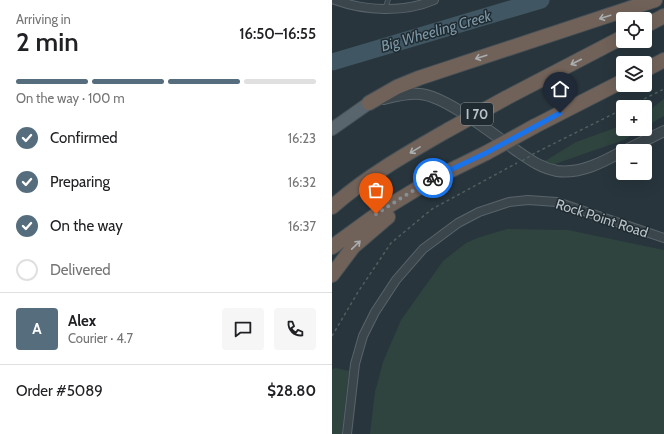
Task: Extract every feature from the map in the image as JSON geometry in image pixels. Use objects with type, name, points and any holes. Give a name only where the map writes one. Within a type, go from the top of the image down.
[{"type":"highway","points":[[369,103],[397,87],[419,78],[655,0]]},
{"type":"highway","points":[[652,22],[664,16]]},
{"type":"highway","name":"I 70","points":[[332,207],[386,167],[448,130],[616,41]]},
{"type":"highway","points":[[652,66],[664,60]]},
{"type":"highway","name":"I 70","points":[[332,247],[387,207],[433,178],[486,153],[534,126],[616,85]]},
{"type":"highway","points":[[332,275],[353,247],[384,220],[412,202],[460,165]]},
{"type":"main road","points":[[332,128],[369,103]]},
{"type":"street","points":[[338,1],[351,6],[384,9],[423,5],[434,0]]},
{"type":"street","points":[[369,103],[403,94],[422,94],[447,104],[538,166],[558,171],[571,171],[595,166],[616,155]]},
{"type":"street","points":[[637,144],[664,131]]},
{"type":"street","name":"Rock Point Road","points":[[347,434],[355,364],[363,336],[375,312],[396,280],[423,249],[458,223],[479,212],[509,202],[528,200],[557,202],[664,238]]},
{"type":"lane","points":[[384,9],[388,0]]},
{"type":"path","points":[[642,100],[664,89]]},
{"type":"path","points":[[332,336],[358,292],[391,244],[432,210],[535,153],[616,112]]},
{"type":"green space","points":[[664,99],[664,116],[652,123],[652,108]]},
{"type":"green space","points":[[616,128],[616,136],[631,136],[624,140],[549,166],[545,161],[576,142]]},
{"type":"green space","points":[[507,229],[568,230],[664,250],[664,434],[370,434],[375,392],[383,362],[401,320],[443,261],[466,243]]},
{"type":"green space","points":[[336,368],[349,371],[342,434],[332,434],[332,369]]},
{"type":"waterway","name":"Big Wheeling Creek","points":[[332,62],[541,0]]},
{"type":"way so far","points":[[376,214],[433,178]]},
{"type":"route","points":[[433,178],[486,153],[560,113]]}]
